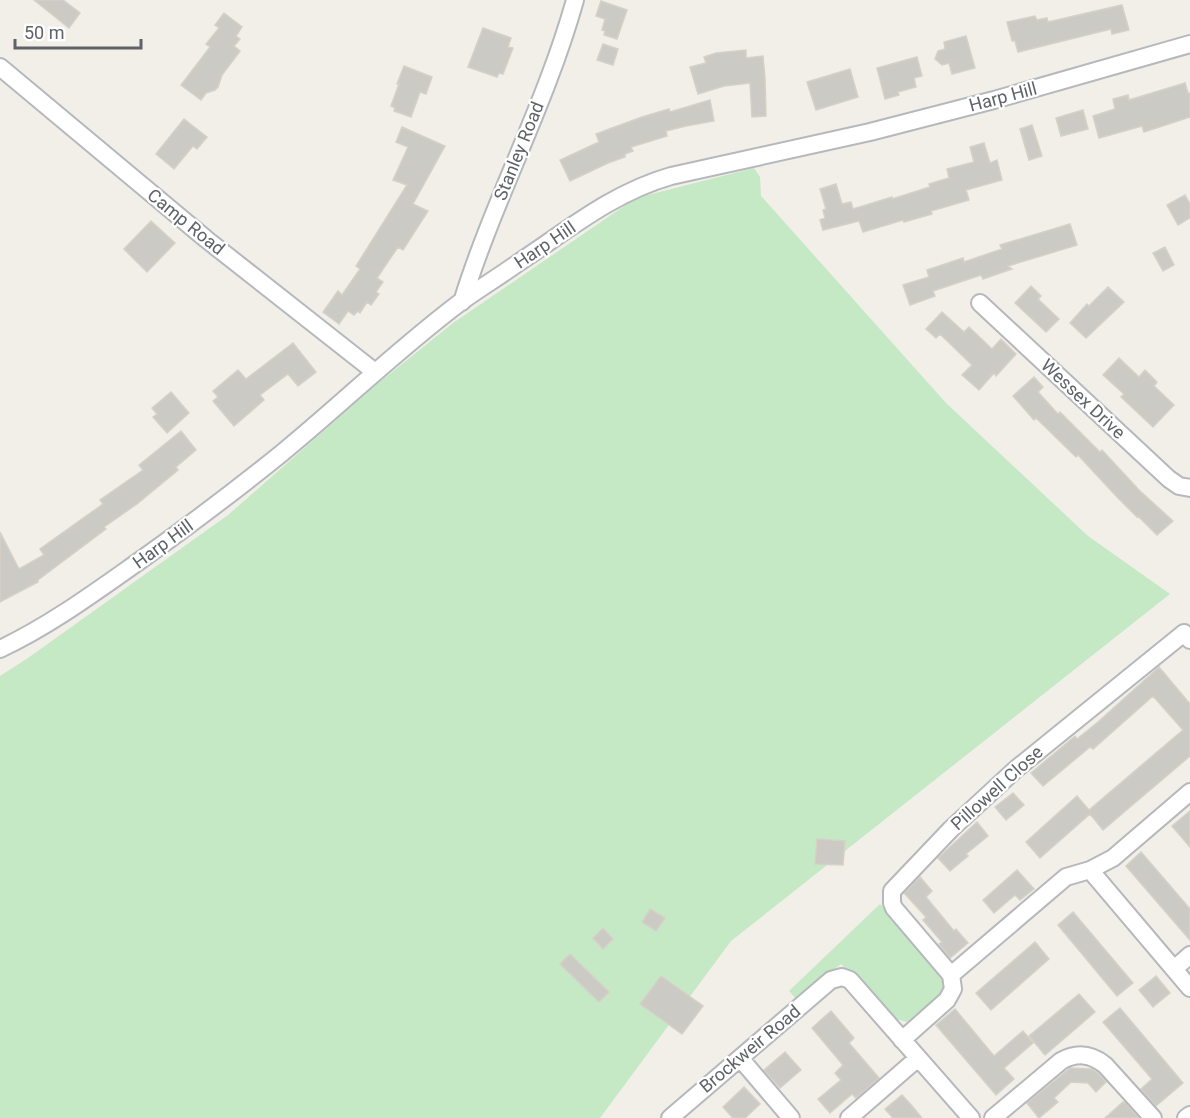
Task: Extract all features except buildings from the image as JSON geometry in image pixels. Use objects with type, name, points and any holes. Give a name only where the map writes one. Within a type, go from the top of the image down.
[{"type":"street","name":"Stanley Road","points":[[462,302],[473,266],[556,59],[575,0]]},
{"type":"street","name":"Harp Hill","points":[[0,649],[64,612],[180,532],[283,452],[375,372],[462,302],[604,205],[633,189],[690,171],[878,130],[994,100],[1190,44]]},
{"type":"street","name":"Camp Road","points":[[0,67],[206,239],[375,372]]},
{"type":"street","name":"Wessex Drive","points":[[980,303],[1168,479],[1179,486],[1190,488]]},
{"type":"street","name":"Pillowell Close","points":[[951,975],[894,908],[892,891],[951,829],[1016,768],[1184,633],[1190,640]]},
{"type":"street","points":[[971,1118],[902,1040],[947,1000],[953,989],[951,975],[1066,877],[1089,870],[1113,858],[1190,792]]},
{"type":"street","points":[[1089,870],[1190,988]]},
{"type":"street","points":[[1174,969],[1190,955]]},
{"type":"street","name":"Brockweir Road","points":[[670,1118],[831,980],[842,977],[850,980],[902,1040]]},
{"type":"street","points":[[993,1118],[1061,1061],[1082,1055],[1091,1056],[1105,1065],[1153,1118]]},
{"type":"street","points":[[740,1058],[791,1118]]},
{"type":"street","points":[[849,1118],[918,1058]]},
{"type":"street","points":[[1186,1118],[1190,1115]]},
{"type":"green space","points":[[754,168],[760,177],[761,196],[946,403],[1088,536],[1170,594],[731,941],[600,1118],[0,1118],[0,676],[228,515],[376,385],[453,323],[636,198]]},
{"type":"green space","points":[[880,904],[941,974],[944,989],[907,1022],[896,1019],[841,964],[796,999],[789,991]]}]
